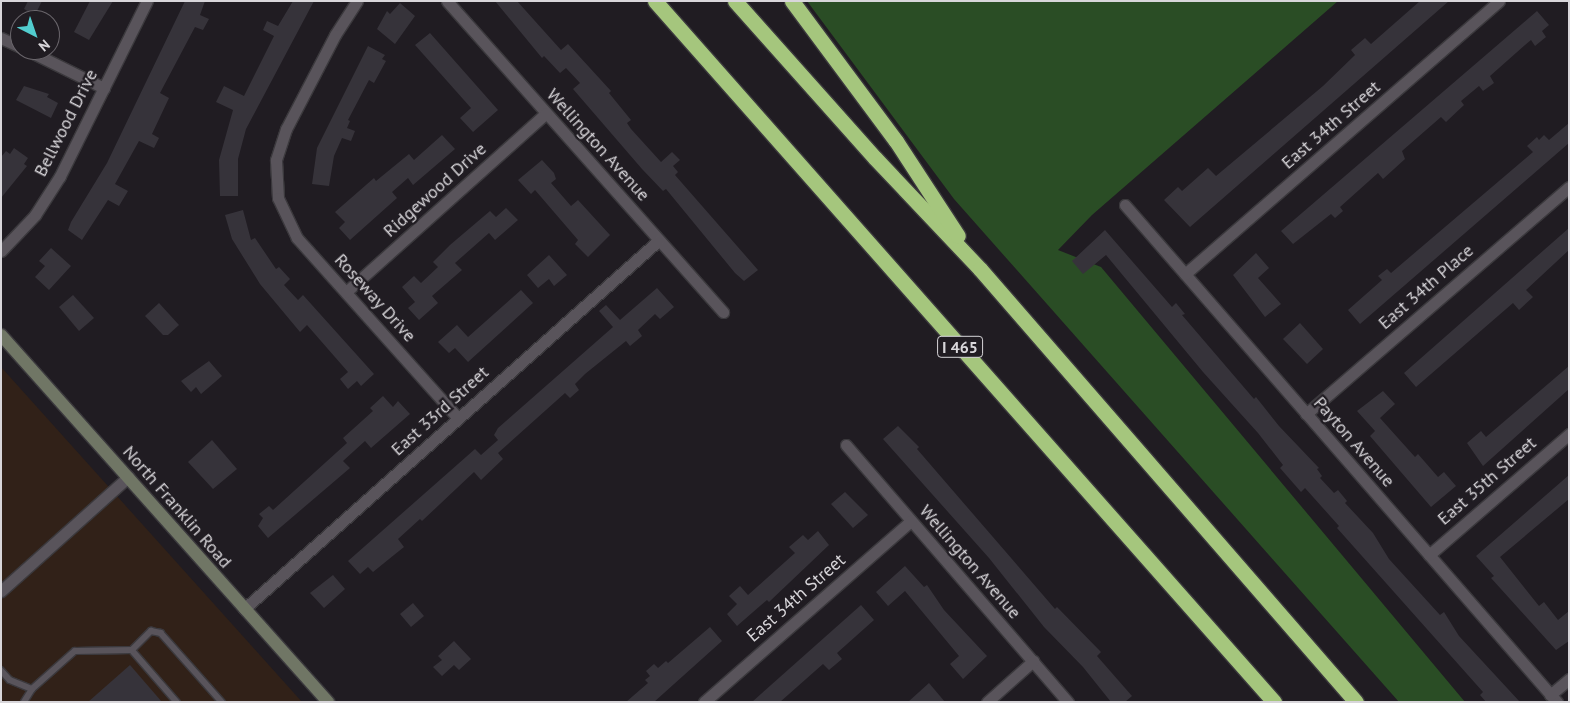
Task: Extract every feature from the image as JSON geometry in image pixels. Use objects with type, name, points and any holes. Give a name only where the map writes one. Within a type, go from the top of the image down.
[{"type":"highway","name":"I 465","points":[[655,1],[1274,702]]},
{"type":"highway","points":[[735,1],[875,158],[980,269],[1356,702]]},
{"type":"highway","points":[[792,1],[896,141],[980,269]]},
{"type":"main road","name":"North Franklin Road","points":[[1,335],[328,702]]},
{"type":"street","name":"Bellwood Drive","points":[[1,251],[43,204],[147,1]]},
{"type":"street","name":"Roseway Drive","points":[[357,1],[335,35],[286,129],[276,160],[278,194],[290,229],[458,418]]},
{"type":"street","name":"Wellington Avenue","points":[[447,1],[723,312]]},
{"type":"street","name":"East 34th Street","points":[[1185,274],[1499,1]]},
{"type":"street","points":[[47,60],[104,88]]},
{"type":"street","name":"Ridgewood Drive","points":[[346,292],[546,113]]},
{"type":"street","name":"East 34th Place","points":[[1306,414],[1569,187]]},
{"type":"street","name":"Payton Avenue","points":[[1125,205],[1554,698]]},
{"type":"street","name":"East 33rd Street","points":[[244,609],[659,240]]},
{"type":"street","name":"East 35th Street","points":[[1429,555],[1569,434]]},
{"type":"street","name":"Wellington Avenue","points":[[846,445],[1068,702]]},
{"type":"street","points":[[1,591],[128,478]]},
{"type":"street","name":"East 34th Street","points":[[704,702],[911,521]]},
{"type":"street","points":[[987,702],[1033,661]]},
{"type":"street","points":[[1554,698],[1569,679]]},
{"type":"lane","points":[[24,702],[32,690],[75,651],[132,650],[151,631],[161,633],[222,702]]},
{"type":"lane","points":[[132,650],[178,702]]},
{"type":"lane","points":[[1,670],[10,680],[32,690]]},
{"type":"shaded area","points":[[1,367],[302,702],[1,702]]},
{"type":"green space","points":[[807,1],[1338,1],[1092,215],[1058,250],[1101,267],[1465,702],[1399,702],[954,199]]},
{"type":"building","points":[[28,1],[42,1],[38,10],[24,9]]},
{"type":"building","points":[[90,1],[113,1],[89,40],[74,32]]},
{"type":"building","points":[[185,1],[205,1],[200,15],[209,19],[203,30],[195,27],[160,93],[169,98],[152,134],[159,138],[154,148],[139,141],[115,184],[128,191],[119,206],[108,200],[82,240],[68,230],[71,222],[107,163]]},
{"type":"building","points":[[293,1],[314,1],[246,129],[238,159],[238,196],[220,196],[219,160],[233,110],[216,102],[224,86],[244,96],[274,36],[263,30],[267,21],[278,26]]},
{"type":"building","points":[[495,1],[517,1],[561,50],[568,44],[611,91],[609,93],[631,120],[627,123],[631,129],[661,162],[672,152],[680,160],[673,166],[678,172],[675,175],[758,270],[744,281],[735,273],[666,189],[663,191],[642,169],[573,89],[580,83],[566,68],[560,73],[544,56],[542,58]]},
{"type":"building","points":[[1420,1],[1449,1],[1190,227],[1164,200],[1178,187],[1182,191],[1208,168],[1216,176],[1323,86],[1355,55],[1351,50],[1365,38],[1371,44]]},
{"type":"building","points":[[400,3],[415,16],[395,44],[377,29],[387,11],[390,14]]},
{"type":"building","points":[[1537,11],[1549,25],[1542,31],[1546,37],[1535,46],[1531,40],[1525,45],[1490,76],[1494,83],[1483,91],[1479,86],[1461,101],[1464,105],[1446,122],[1441,117],[1402,151],[1405,159],[1383,179],[1378,173],[1340,207],[1343,211],[1335,218],[1331,214],[1293,244],[1281,231]]},
{"type":"building","points":[[430,33],[498,110],[473,132],[460,118],[471,108],[415,45]]},
{"type":"building","points":[[368,46],[385,55],[382,59],[386,61],[374,83],[369,80],[348,120],[350,121],[347,128],[355,131],[351,141],[342,138],[334,156],[329,186],[312,184],[317,148]]},
{"type":"building","points":[[24,86],[49,94],[47,97],[58,103],[51,118],[16,100]]},
{"type":"building","points":[[1569,123],[1569,143],[1360,324],[1348,310],[1382,280],[1378,276],[1387,269],[1391,273],[1533,152],[1527,146],[1537,137],[1539,140],[1544,135],[1549,140]]},
{"type":"building","points":[[442,135],[455,149],[413,185],[408,178],[392,192],[397,198],[350,240],[339,228],[345,222],[335,212],[374,178],[376,181],[409,154],[414,160]]},
{"type":"building","points":[[14,148],[28,158],[24,164],[27,166],[1,198],[1,157],[6,151],[10,154]]},
{"type":"building","points":[[542,160],[554,173],[556,179],[551,183],[571,206],[578,200],[610,235],[588,257],[575,244],[578,240],[535,190],[531,194],[518,180]]},
{"type":"building","points":[[506,208],[518,220],[495,240],[489,233],[455,263],[462,270],[432,296],[438,303],[419,320],[408,308],[415,302],[402,287],[414,276],[421,283],[438,267],[433,262],[450,245],[490,211],[496,217]]},
{"type":"building","points":[[243,210],[251,240],[255,238],[276,269],[279,267],[290,279],[284,285],[298,300],[303,295],[374,374],[361,386],[357,381],[348,389],[340,379],[348,372],[307,325],[300,332],[260,284],[232,239],[225,215]]},
{"type":"building","points":[[1569,228],[1569,250],[1526,290],[1533,297],[1519,310],[1513,303],[1416,387],[1404,373]]},
{"type":"building","points":[[1105,230],[1172,307],[1176,303],[1185,314],[1182,315],[1254,399],[1256,397],[1279,426],[1319,468],[1317,469],[1322,476],[1320,478],[1334,493],[1338,490],[1347,501],[1345,503],[1373,533],[1389,559],[1440,615],[1444,612],[1459,636],[1520,702],[1486,702],[1480,695],[1483,692],[1337,528],[1339,526],[1305,488],[1301,492],[1280,468],[1283,465],[1258,433],[1203,372],[1106,255],[1083,274],[1072,261]]},
{"type":"building","points":[[51,248],[71,266],[49,290],[35,277],[45,266],[39,261]]},
{"type":"building","points":[[1256,253],[1269,268],[1258,278],[1281,304],[1265,317],[1233,275]]},
{"type":"building","points":[[549,255],[567,275],[554,286],[549,279],[538,288],[527,275]]},
{"type":"building","points":[[657,288],[674,307],[660,319],[655,314],[638,330],[642,336],[630,346],[626,341],[585,374],[575,384],[579,390],[570,398],[565,393],[498,453],[503,459],[481,480],[474,472],[422,521],[420,519],[398,539],[404,547],[373,572],[368,567],[360,574],[348,561],[475,449],[481,455],[498,440],[494,435],[498,428],[613,327],[599,311],[606,305],[620,320]]},
{"type":"building","points":[[521,290],[533,303],[468,362],[455,348],[449,353],[438,342],[457,325],[468,337]]},
{"type":"building","points":[[73,295],[94,318],[79,331],[59,307]]},
{"type":"building","points":[[159,303],[179,325],[168,335],[163,335],[145,316]]},
{"type":"building","points":[[1300,323],[1323,349],[1307,364],[1283,339]]},
{"type":"building","points":[[209,361],[222,376],[201,394],[196,387],[191,392],[181,381]]},
{"type":"building","points":[[1569,366],[1569,389],[1483,466],[1467,443],[1481,431],[1486,437]]},
{"type":"building","points":[[1383,391],[1395,404],[1380,418],[1415,457],[1418,454],[1438,477],[1444,472],[1456,486],[1431,507],[1370,436],[1375,431],[1357,411]]},
{"type":"building","points":[[383,396],[393,407],[398,401],[410,414],[371,448],[365,441],[343,461],[350,468],[268,538],[258,526],[263,518],[259,514],[269,506],[273,510],[347,443],[343,438],[373,411],[370,408]]},
{"type":"building","points":[[898,426],[919,447],[917,449],[1055,609],[1057,607],[1101,652],[1097,656],[1132,696],[1125,702],[1111,702],[1083,667],[1044,627],[989,558],[883,439]]},
{"type":"building","points":[[212,440],[237,469],[213,489],[188,462]]},
{"type":"building","points":[[1569,475],[1569,499],[1500,557],[1539,606],[1544,602],[1558,620],[1569,611],[1569,641],[1556,650],[1491,578],[1494,576],[1476,556]]},
{"type":"building","points":[[845,492],[868,515],[853,528],[831,504]]},
{"type":"building","points":[[818,531],[829,545],[769,602],[767,600],[737,626],[727,614],[737,604],[729,596],[740,586],[748,595],[795,553],[789,547],[803,535],[808,540]]},
{"type":"building","points":[[905,566],[924,587],[927,585],[944,610],[987,656],[963,679],[950,664],[959,656],[905,591],[888,606],[876,592]]},
{"type":"building","points":[[333,575],[345,589],[324,608],[310,593]]},
{"type":"building","points":[[413,603],[424,616],[411,627],[400,614]]},
{"type":"building","points":[[861,605],[874,620],[837,653],[842,659],[829,670],[823,664],[780,702],[752,702]]},
{"type":"building","points":[[710,627],[722,641],[654,702],[626,702],[648,683],[645,680],[650,676],[646,671],[654,664],[658,668],[666,661],[668,663]]},
{"type":"building","points":[[454,641],[471,659],[459,670],[454,665],[442,676],[433,667],[442,660],[438,656]]},
{"type":"building","points":[[130,665],[162,702],[88,702]]},
{"type":"building","points":[[929,683],[945,702],[908,702]]}]
